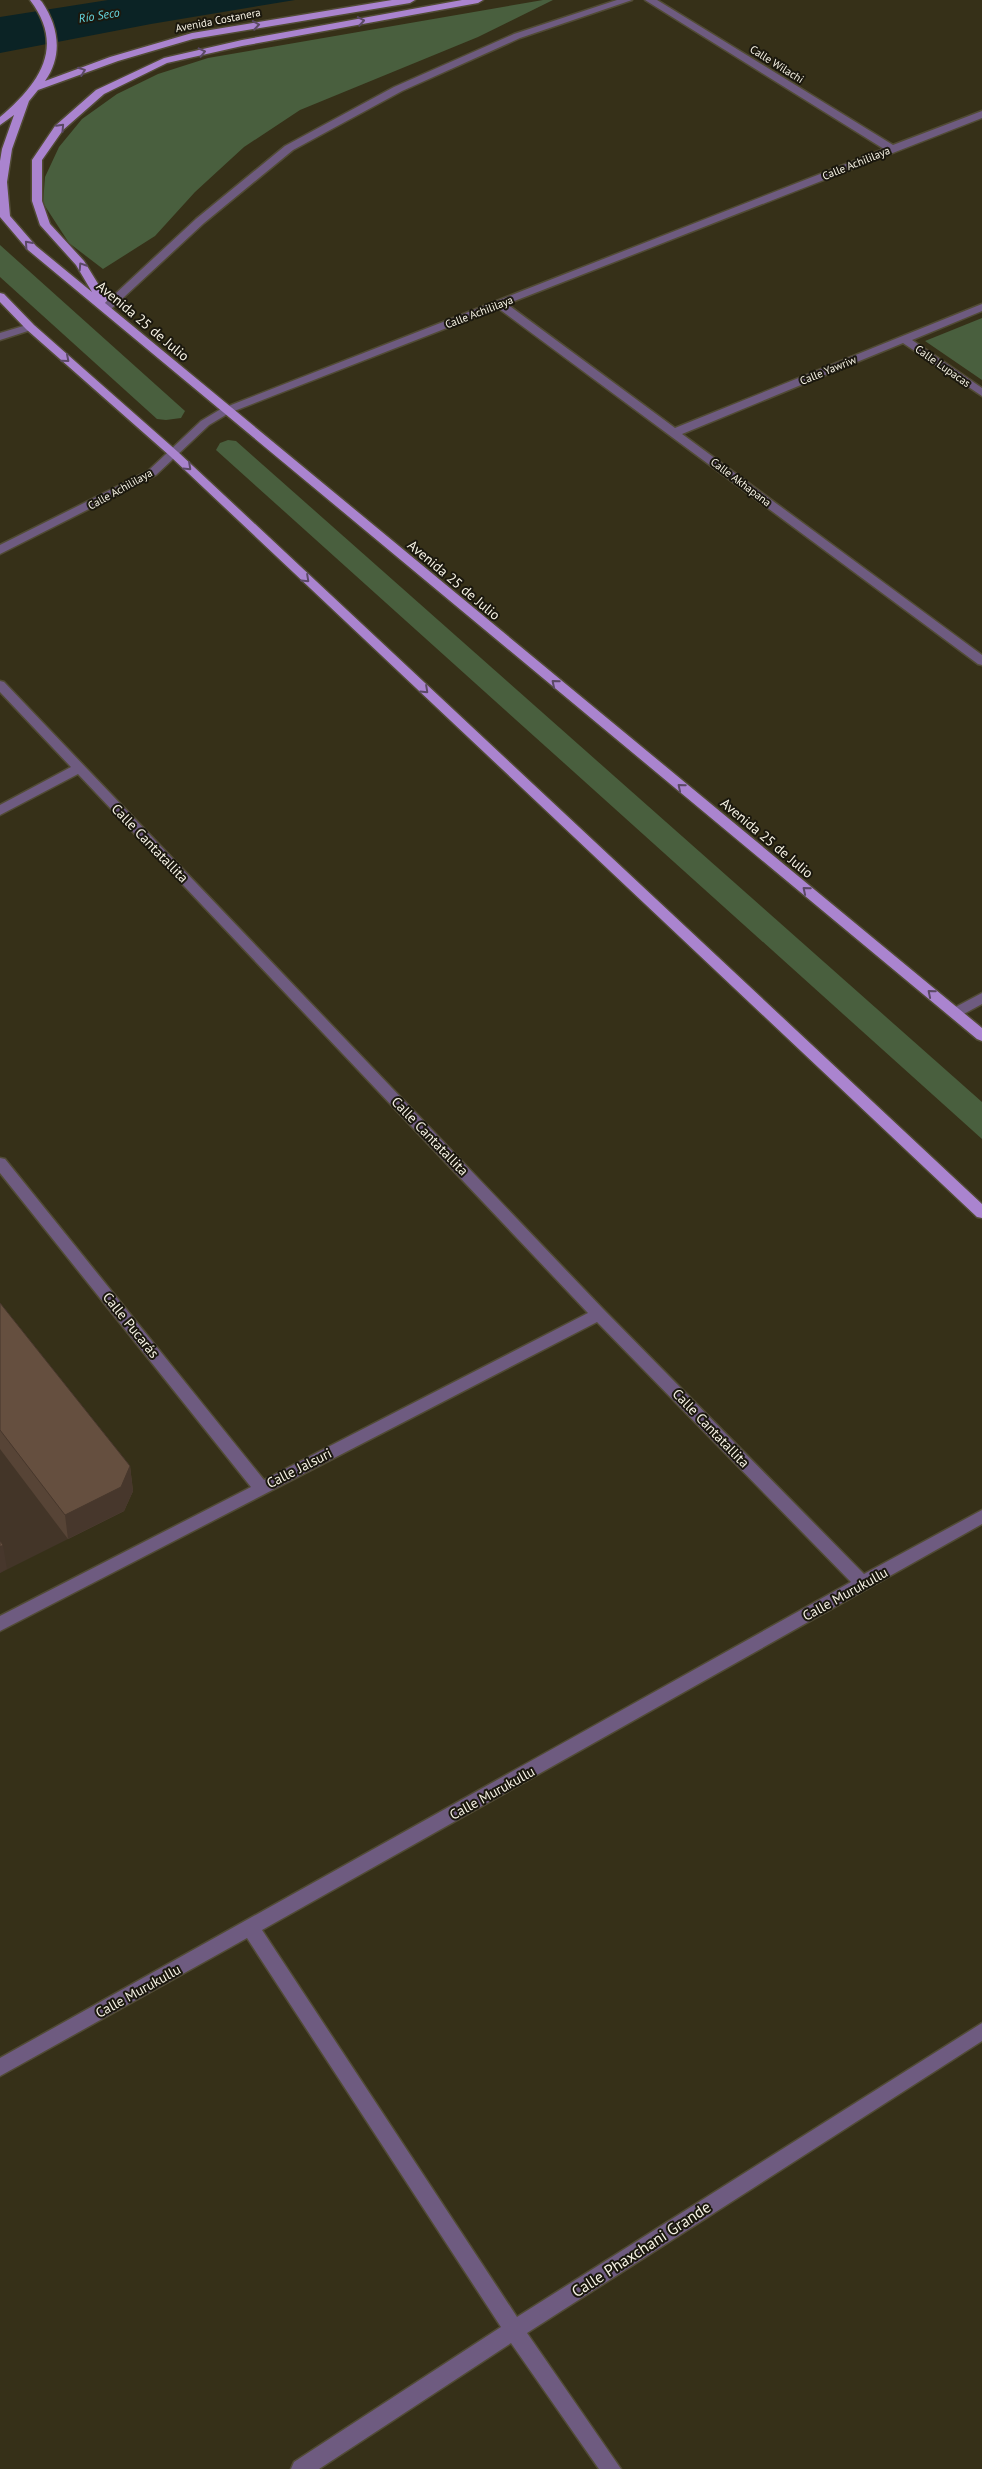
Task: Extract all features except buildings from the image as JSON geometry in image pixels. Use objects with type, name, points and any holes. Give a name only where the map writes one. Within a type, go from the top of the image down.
[{"type":"main road","name":"Avenida Costanera","points":[[36,88],[114,59],[192,36],[410,0]]},
{"type":"main road","points":[[106,308],[80,263],[45,225],[37,201],[37,160],[59,128],[100,92],[164,61],[242,43],[478,0]]},
{"type":"main road","points":[[0,122],[24,102],[36,88],[49,66],[53,44],[52,30],[37,2]]},
{"type":"main road","name":"Avenida 25 de Julio","points":[[24,102],[7,149],[2,182],[5,217],[32,248],[106,308],[225,411],[982,1036]]},
{"type":"main road","points":[[0,296],[30,327],[174,454],[982,1213]]},
{"type":"main road","points":[[0,307],[30,327]]},
{"type":"street","points":[[106,308],[200,221],[288,148],[398,89],[517,36],[627,0]]},
{"type":"street","name":"Calle Wilachi","points":[[650,0],[892,149]]},
{"type":"street","name":"Calle Achililaya","points":[[0,550],[152,473],[205,423],[225,411],[982,114]]},
{"type":"street","name":"Calle Akhapana","points":[[500,304],[982,661]]},
{"type":"street","name":"Calle Yawriw","points":[[674,433],[982,307]]},
{"type":"street","points":[[0,337],[30,327]]},
{"type":"street","name":"Calle Lupacas","points":[[904,339],[982,393]]},
{"type":"street","name":"Calle Cantatallita","points":[[0,685],[599,1314],[863,1584]]},
{"type":"street","points":[[0,811],[79,768]]},
{"type":"street","points":[[955,1013],[982,998]]},
{"type":"street","name":"Calle Pucarás","points":[[0,1163],[262,1488]]},
{"type":"street","name":"Calle Jalsuri","points":[[0,1624],[599,1314]]},
{"type":"street","name":"Calle Murukullu","points":[[0,2068],[251,1929],[982,1516]]},
{"type":"street","points":[[251,1929],[514,2330],[611,2469]]},
{"type":"street","name":"Calle Phaxchani Grande","points":[[301,2469],[514,2330],[982,2031]]},
{"type":"shaded area","points":[[0,1322],[133,1491],[124,1511],[0,1573]]},
{"type":"green space","points":[[543,0],[553,0],[478,37],[300,110],[244,147],[195,192],[155,236],[103,269],[69,243],[43,203],[45,177],[59,147],[82,119],[117,94],[158,74],[208,58]]},
{"type":"green space","points":[[0,245],[185,411],[181,418],[157,419],[0,277]]},
{"type":"green space","points":[[982,318],[982,380],[925,341]]},
{"type":"green space","points":[[228,440],[236,441],[982,1102],[982,1139],[216,450],[220,443]]},
{"type":"water","name":"Río Seco","points":[[108,0],[295,0],[151,24],[0,53],[0,17]]}]
